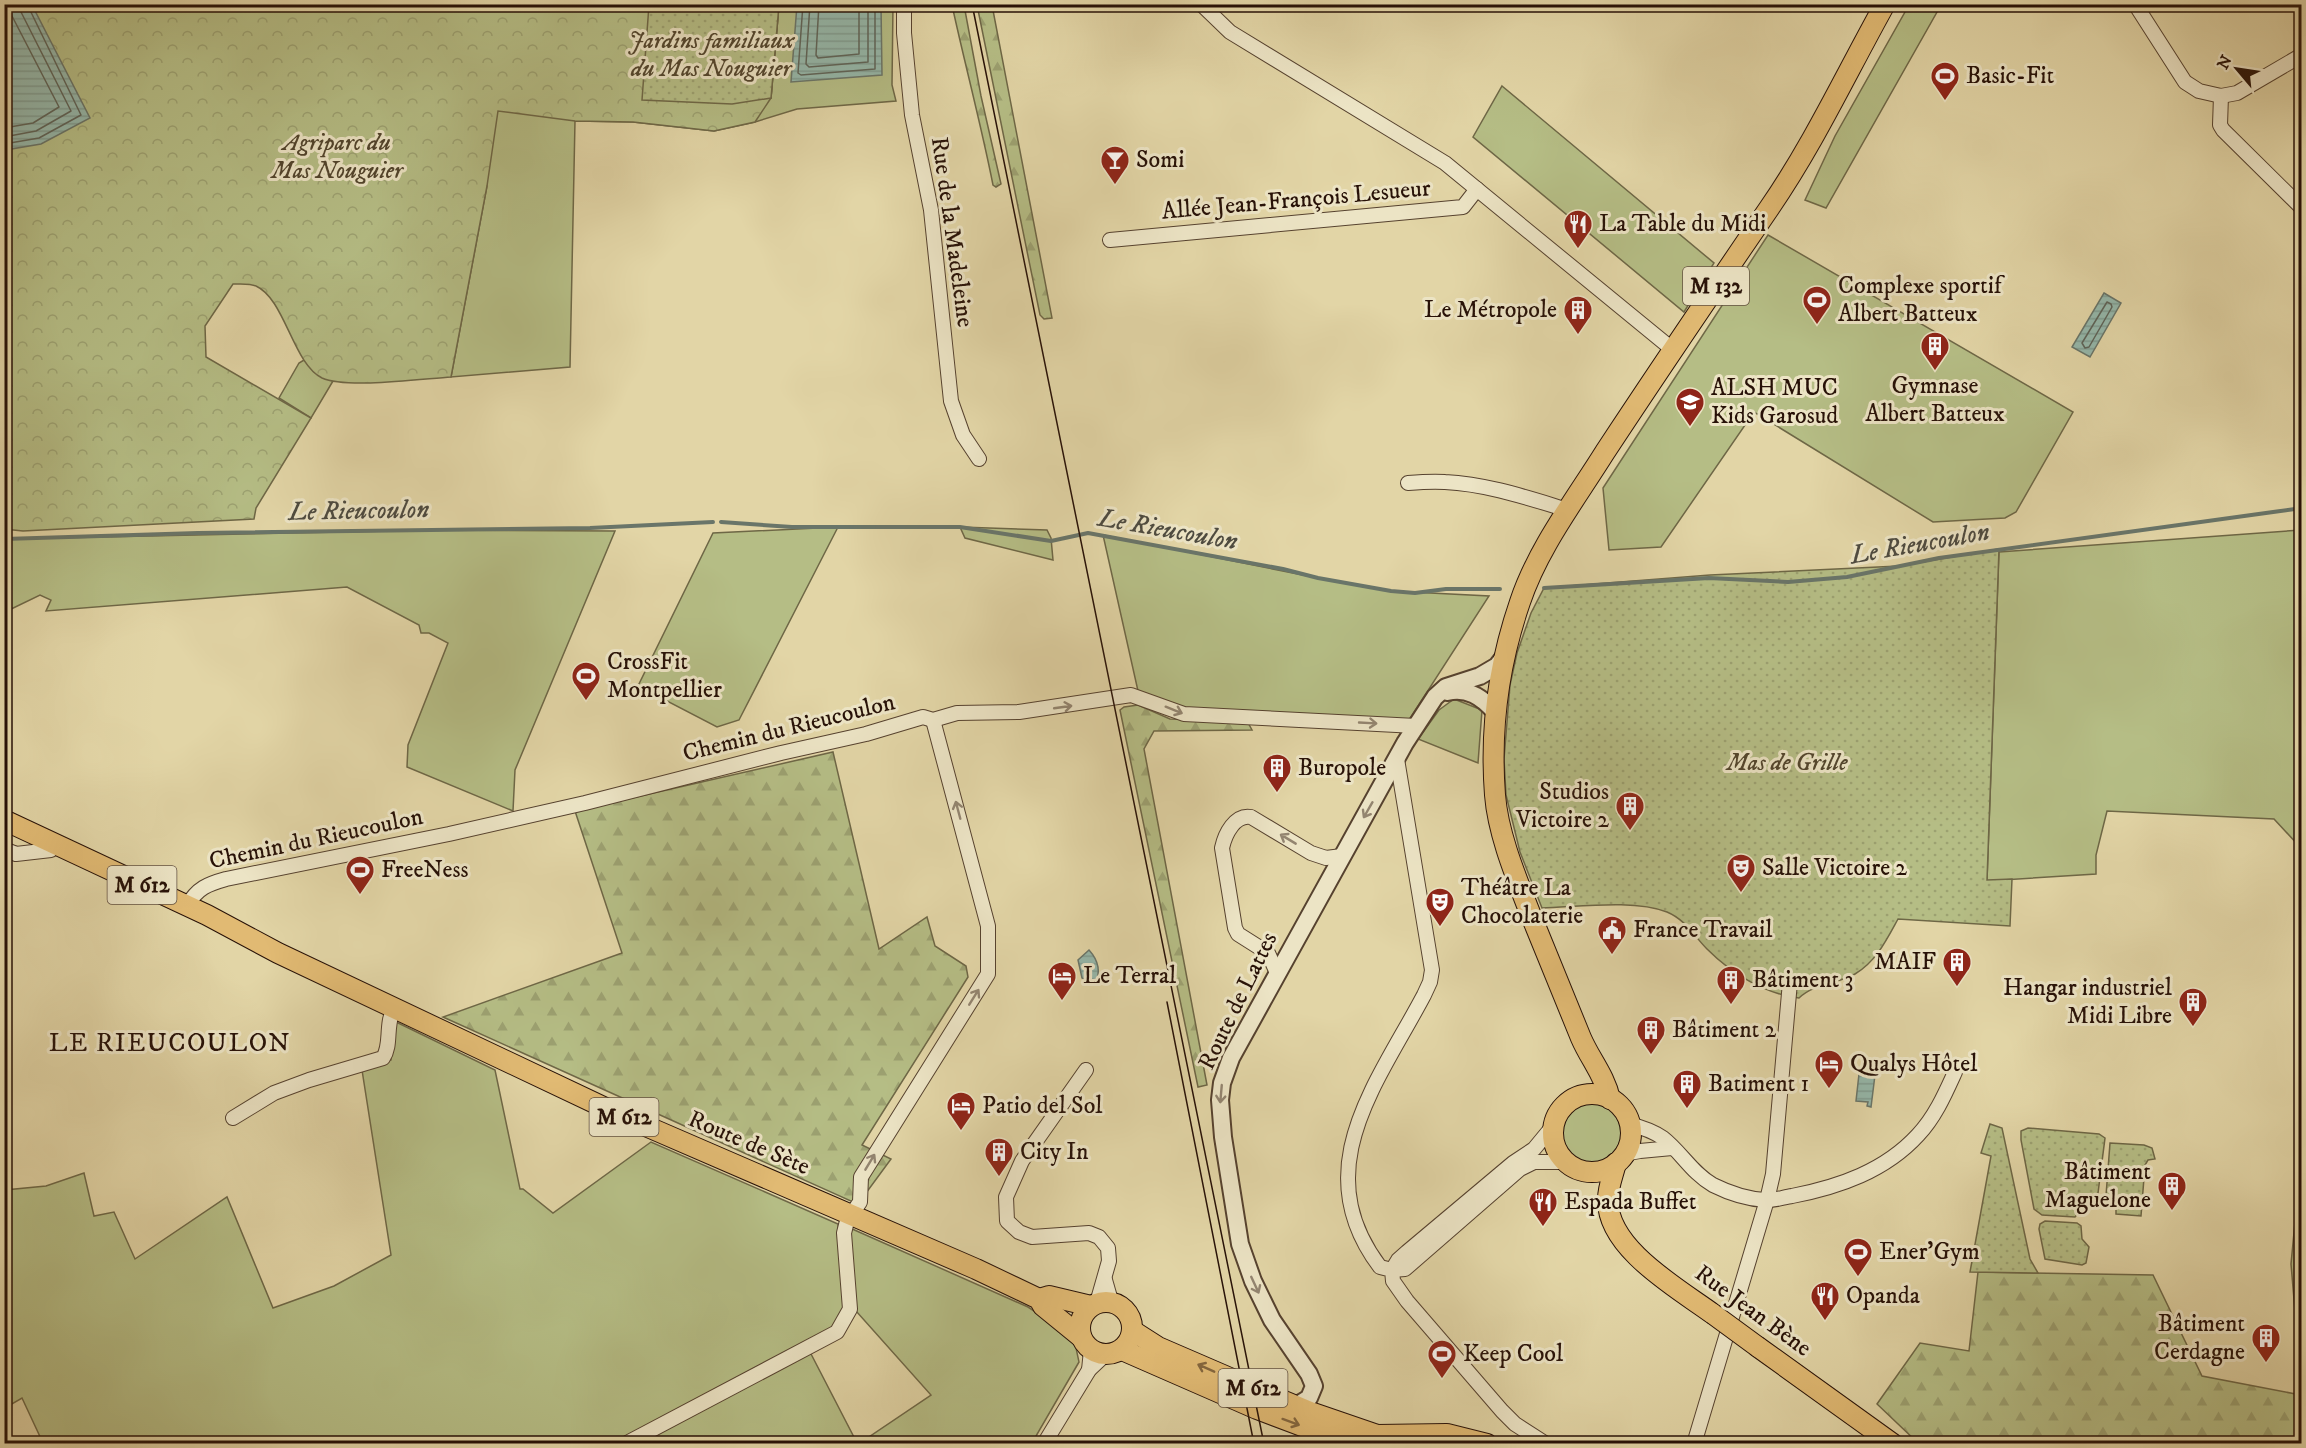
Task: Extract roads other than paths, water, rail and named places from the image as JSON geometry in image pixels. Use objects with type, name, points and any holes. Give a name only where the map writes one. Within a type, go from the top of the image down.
[{"type":"main road","name":"M 132","points":[[1495,712],[1504,657],[1521,600],[1537,563],[1568,510],[1672,349],[1788,178],[1839,92],[1885,4]]},
{"type":"main road","points":[[1495,712],[1495,797],[1510,861],[1589,1056],[1600,1071],[1610,1099]]},
{"type":"main road","name":"Route de Sète","points":[[4,820],[618,1114],[976,1269],[1039,1299],[1043,1306],[1100,1347],[1350,1443]]},
{"type":"main road","name":"Route de Sète","points":[[4,830],[233,937],[278,953]]},
{"type":"main road","points":[[1578,1097],[1589,1056]]},
{"type":"main road","points":[[1608,1201],[1620,1159],[1630,1140],[1629,1124],[1622,1109],[1610,1099],[1591,1094],[1578,1097],[1562,1108],[1553,1126],[1553,1139],[1557,1152],[1566,1162],[1585,1172],[1601,1171],[1620,1159]]},
{"type":"main road","name":"Rue Jean Bène","points":[[1585,1172],[1608,1201],[1612,1219],[1631,1251],[1758,1347],[1893,1443]]},
{"type":"main road","name":"Route de Sète","points":[[1039,1299],[1049,1296],[1100,1303]]},
{"type":"main road","points":[[1100,1303],[1121,1306],[1129,1314],[1133,1331],[1127,1344],[1100,1347],[1081,1320],[1100,1303]]},
{"type":"main road","name":"M 612","points":[[1133,1331],[1158,1347],[1296,1406],[1377,1435],[1447,1434],[1487,1443]]},
{"type":"street","name":"Rue de la Madeleine","points":[[904,4],[904,33],[912,115],[931,210],[951,401],[963,435],[979,459]]},
{"type":"street","points":[[1201,4],[1230,32],[1445,163],[1672,349]]},
{"type":"street","points":[[2135,4],[2185,82],[2199,91],[2221,96],[2245,90],[2301,55]]},
{"type":"street","points":[[2221,96],[2221,128],[2301,208]]},
{"type":"street","name":"Allée Jean-François Lesueur","points":[[1110,240],[1463,207],[1477,189]]},
{"type":"street","points":[[1408,483],[1443,481],[1470,484],[1568,510]]},
{"type":"street","name":"Route de Lattes","points":[[1296,1406],[1309,1398],[1314,1386],[1309,1374],[1272,1320],[1245,1260],[1239,1238],[1223,1137],[1220,1100],[1222,1083],[1231,1058],[1277,973],[1397,759],[1435,697],[1446,687],[1480,676],[1497,666],[1504,657]]},
{"type":"street","points":[[1435,697],[1458,689],[1486,701],[1495,712]]},
{"type":"street","name":"Chemin du Rieucoulon","points":[[187,906],[198,890],[207,884],[226,879],[449,834],[585,803],[866,734],[923,717],[933,720],[957,713],[1019,712],[1131,695],[1185,714],[1416,726]]},
{"type":"street","points":[[625,1443],[837,1332],[850,1309],[844,1233],[851,1215],[860,1202],[861,1177],[988,974],[988,926],[933,720]]},
{"type":"street","points":[[1397,759],[1432,970],[1424,995],[1364,1106],[1349,1152],[1347,1175],[1353,1219],[1362,1240],[1380,1267],[1392,1270],[1405,1269],[1498,1182],[1513,1163],[1534,1149],[1553,1126]]},
{"type":"street","points":[[1277,973],[1268,953],[1238,934],[1235,928],[1222,848],[1223,842],[1237,819],[1243,815],[1251,817],[1311,853],[1326,858],[1342,856]]},
{"type":"street","points":[[10,852],[51,850]]},
{"type":"street","points":[[1694,1443],[1767,1200],[1773,1173],[1790,982]]},
{"type":"street","points":[[233,1118],[274,1093],[383,1058],[387,1053],[388,1019],[394,1008]]},
{"type":"street","points":[[1086,1070],[1022,1161],[1006,1197],[1007,1221],[1019,1232],[1032,1237],[1089,1233],[1100,1237],[1108,1248],[1109,1261],[1100,1303]]},
{"type":"street","points":[[1629,1124],[1644,1128],[1664,1138],[1695,1172],[1711,1184],[1737,1194],[1767,1200],[1846,1183],[1877,1168],[1921,1131],[1939,1106],[1955,1072]]},
{"type":"street","points":[[1620,1159],[1640,1151],[1672,1148]]},
{"type":"street","points":[[1498,1182],[1527,1164],[1544,1161],[1566,1162]]},
{"type":"street","points":[[1392,1270],[1393,1281],[1407,1301],[1502,1411],[1515,1424],[1546,1443]]},
{"type":"street","points":[[1044,1443],[1089,1370],[1100,1347]]},
{"type":"water","points":[[4,5],[32,5],[90,118],[41,144],[5,150]]},
{"type":"water","points":[[797,5],[881,5],[882,75],[791,82]]},
{"type":"water","points":[[2104,293],[2121,303],[2090,357],[2072,347]]},
{"type":"water","points":[[1089,950],[1098,966],[1095,984],[1082,978],[1078,960]]},
{"type":"water","points":[[1859,1074],[1875,1075],[1871,1107],[1867,1106],[1868,1102],[1856,1101]]},
{"type":"waterway","name":"Le Rieucoulon","points":[[1544,588],[1709,578],[1788,582],[1847,577],[1939,558],[2302,508]]},
{"type":"waterway","name":"Le Rieucoulon","points":[[4,539],[198,533],[590,528],[713,522]]},
{"type":"waterway","name":"Le Rieucoulon","points":[[721,522],[792,527],[960,527],[1051,541],[1088,533],[1391,591],[1415,593],[1446,589],[1500,589]]},
{"type":"tram line","points":[[972,4],[1264,1444]]},
{"type":"tram line","points":[[1167,1002],[1254,1444]]},
{"type":"place","name":"Basic-Fit","points":[[1945,102]]},
{"type":"place","name":"Somi","points":[[1115,186]]},
{"type":"place","name":"La Table du Midi","points":[[1578,250]]},
{"type":"place","name":"Complexe sportif Albert Batteux","points":[[1817,326]]},
{"type":"place","name":"Le Métropole","points":[[1578,336]]},
{"type":"place","name":"Gymnase Albert Batteux","points":[[1935,372]]},
{"type":"place","name":"ALSH MUC Kids Garosud","points":[[1690,428]]},
{"type":"place","name":"CrossFit Montpellier","points":[[586,702]]},
{"type":"place","name":"Buropole","points":[[1277,794]]},
{"type":"place","name":"Studios Victoire 2","points":[[1630,832]]},
{"type":"place","name":"Salle Victoire 2","points":[[1741,894]]},
{"type":"place","name":"FreeNess","points":[[360,896]]},
{"type":"place","name":"Théâtre La Chocolaterie","points":[[1440,928]]},
{"type":"place","name":"France Travail","points":[[1612,956]]},
{"type":"place","name":"MAIF","points":[[1957,988]]},
{"type":"place","name":"Le Terral","points":[[1062,1002]]},
{"type":"place","name":"Bâtiment 3","points":[[1731,1006]]},
{"type":"place","name":"Hangar industriel Midi Libre","points":[[2193,1028]]},
{"type":"place","name":"Bâtiment 2","points":[[1651,1056]]},
{"type":"place","name":"Qualys Hôtel","points":[[1829,1090]]},
{"type":"place","name":"Batiment 1","points":[[1687,1110]]},
{"type":"place","name":"Patio del Sol","points":[[961,1132]]},
{"type":"place","name":"City In","points":[[999,1178]]},
{"type":"place","name":"Bâtiment Maguelone","points":[[2172,1212]]},
{"type":"place","name":"Espada Buffet","points":[[1543,1228]]},
{"type":"place","name":"Ener'Gym","points":[[1858,1278]]},
{"type":"place","name":"Opanda","points":[[1825,1322]]},
{"type":"place","name":"Bâtiment Cerdagne","points":[[2266,1364]]},
{"type":"place","name":"Keep Cool","points":[[1442,1380]]},
{"type":"district","name":"LE RIEUCOULON","points":[[170,1043]]},
{"type":"park label","name":"Jardins familiaux du Mas Nouguier","points":[[711,55]]},
{"type":"park label","name":"Agriparc du Mas Nouguier","points":[[337,157]]},
{"type":"park label","name":"Mas de Grille","points":[[1787,763]]}]
